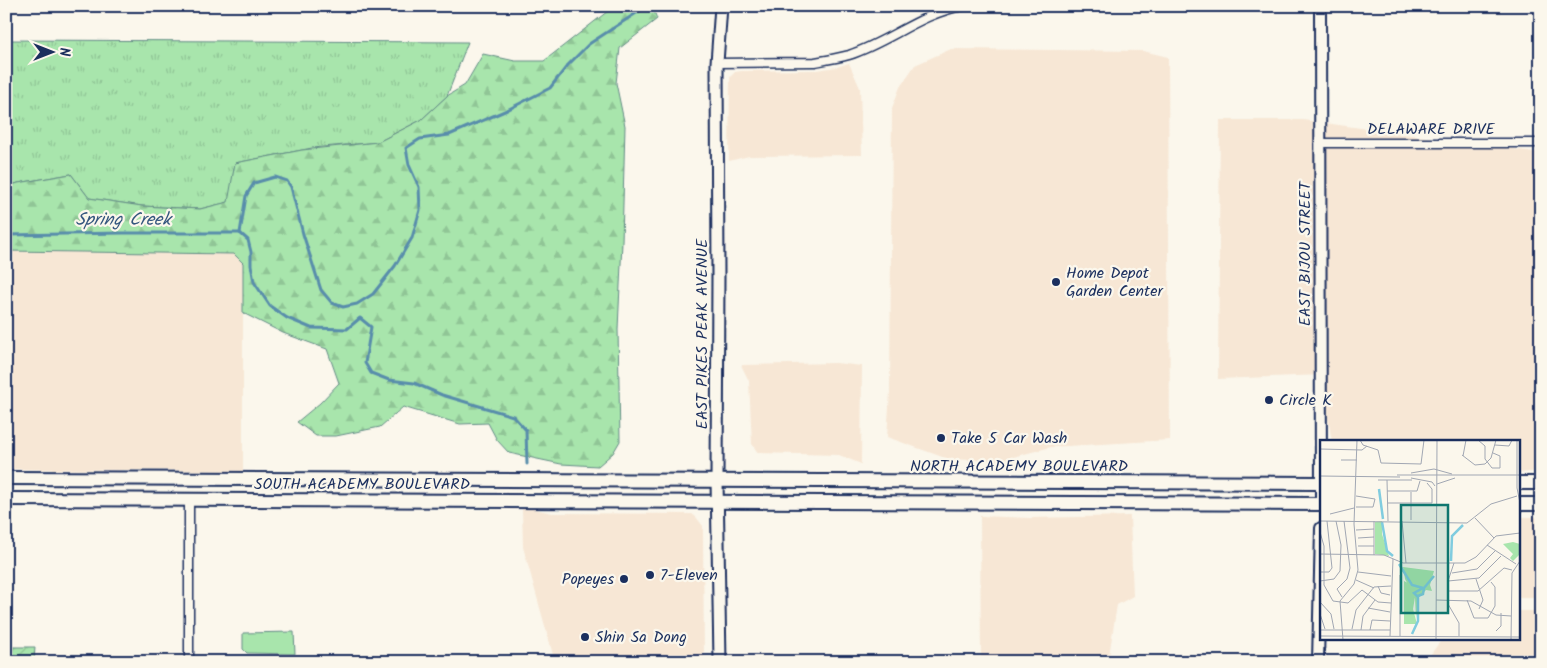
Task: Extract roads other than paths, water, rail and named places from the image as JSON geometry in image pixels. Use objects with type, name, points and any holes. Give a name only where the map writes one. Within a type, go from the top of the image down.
[{"type":"highway","name":"SOUTH ACADEMY BOULEVARD","points":[[6,478],[717,480]]},
{"type":"highway","name":"NORTH ACADEMY BOULEVARD","points":[[717,480],[1320,483]]},
{"type":"highway","points":[[1520,483],[1541,483]]},
{"type":"highway","name":"SOUTH ACADEMY BOULEVARD","points":[[6,499],[718,502]]},
{"type":"highway","points":[[718,502],[1320,504]]},
{"type":"highway","points":[[1520,504],[1541,504]]},
{"type":"main road","name":"EAST PIKES PEAK AVENUE","points":[[720,662],[717,480],[717,63],[721,6]]},
{"type":"street","points":[[717,63],[814,62],[830,59],[850,54],[875,43],[929,15],[963,6]]},
{"type":"street","name":"EAST BIJOU STREET","points":[[1319,6],[1321,440]]},
{"type":"street","name":"DELAWARE DRIVE","points":[[1320,143],[1541,143]]},
{"type":"street","points":[[189,500],[189,662]]},
{"type":"street","points":[[1318,662],[1320,573]]},
{"type":"waterway","points":[[240,233],[246,196],[254,183],[275,177],[287,181],[291,187],[303,234],[321,290],[332,303],[343,307],[357,304],[373,294],[395,266],[412,238],[420,210],[419,187],[409,165],[406,148],[420,139],[449,135],[507,110],[550,88],[568,65],[589,44],[647,6]]},
{"type":"waterway","points":[[240,233],[248,240],[254,282],[270,306],[287,318],[311,328],[347,329],[360,318],[371,327],[365,363],[371,373],[389,380],[414,383],[442,395],[513,416],[526,430],[527,464]]},
{"type":"waterway","name":"Spring Creek","points":[[6,235],[240,233]]},
{"type":"place","name":"Home Depot Garden Center","points":[[1056,282]]},
{"type":"place","name":"Circle K","points":[[1269,400]]},
{"type":"place","name":"Take 5 Car Wash","points":[[941,438]]},
{"type":"place","name":"7-Eleven","points":[[650,575]]},
{"type":"place","name":"Popeyes","points":[[624,579]]},
{"type":"place","name":"Shin Sa Dong","points":[[585,637]]}]
